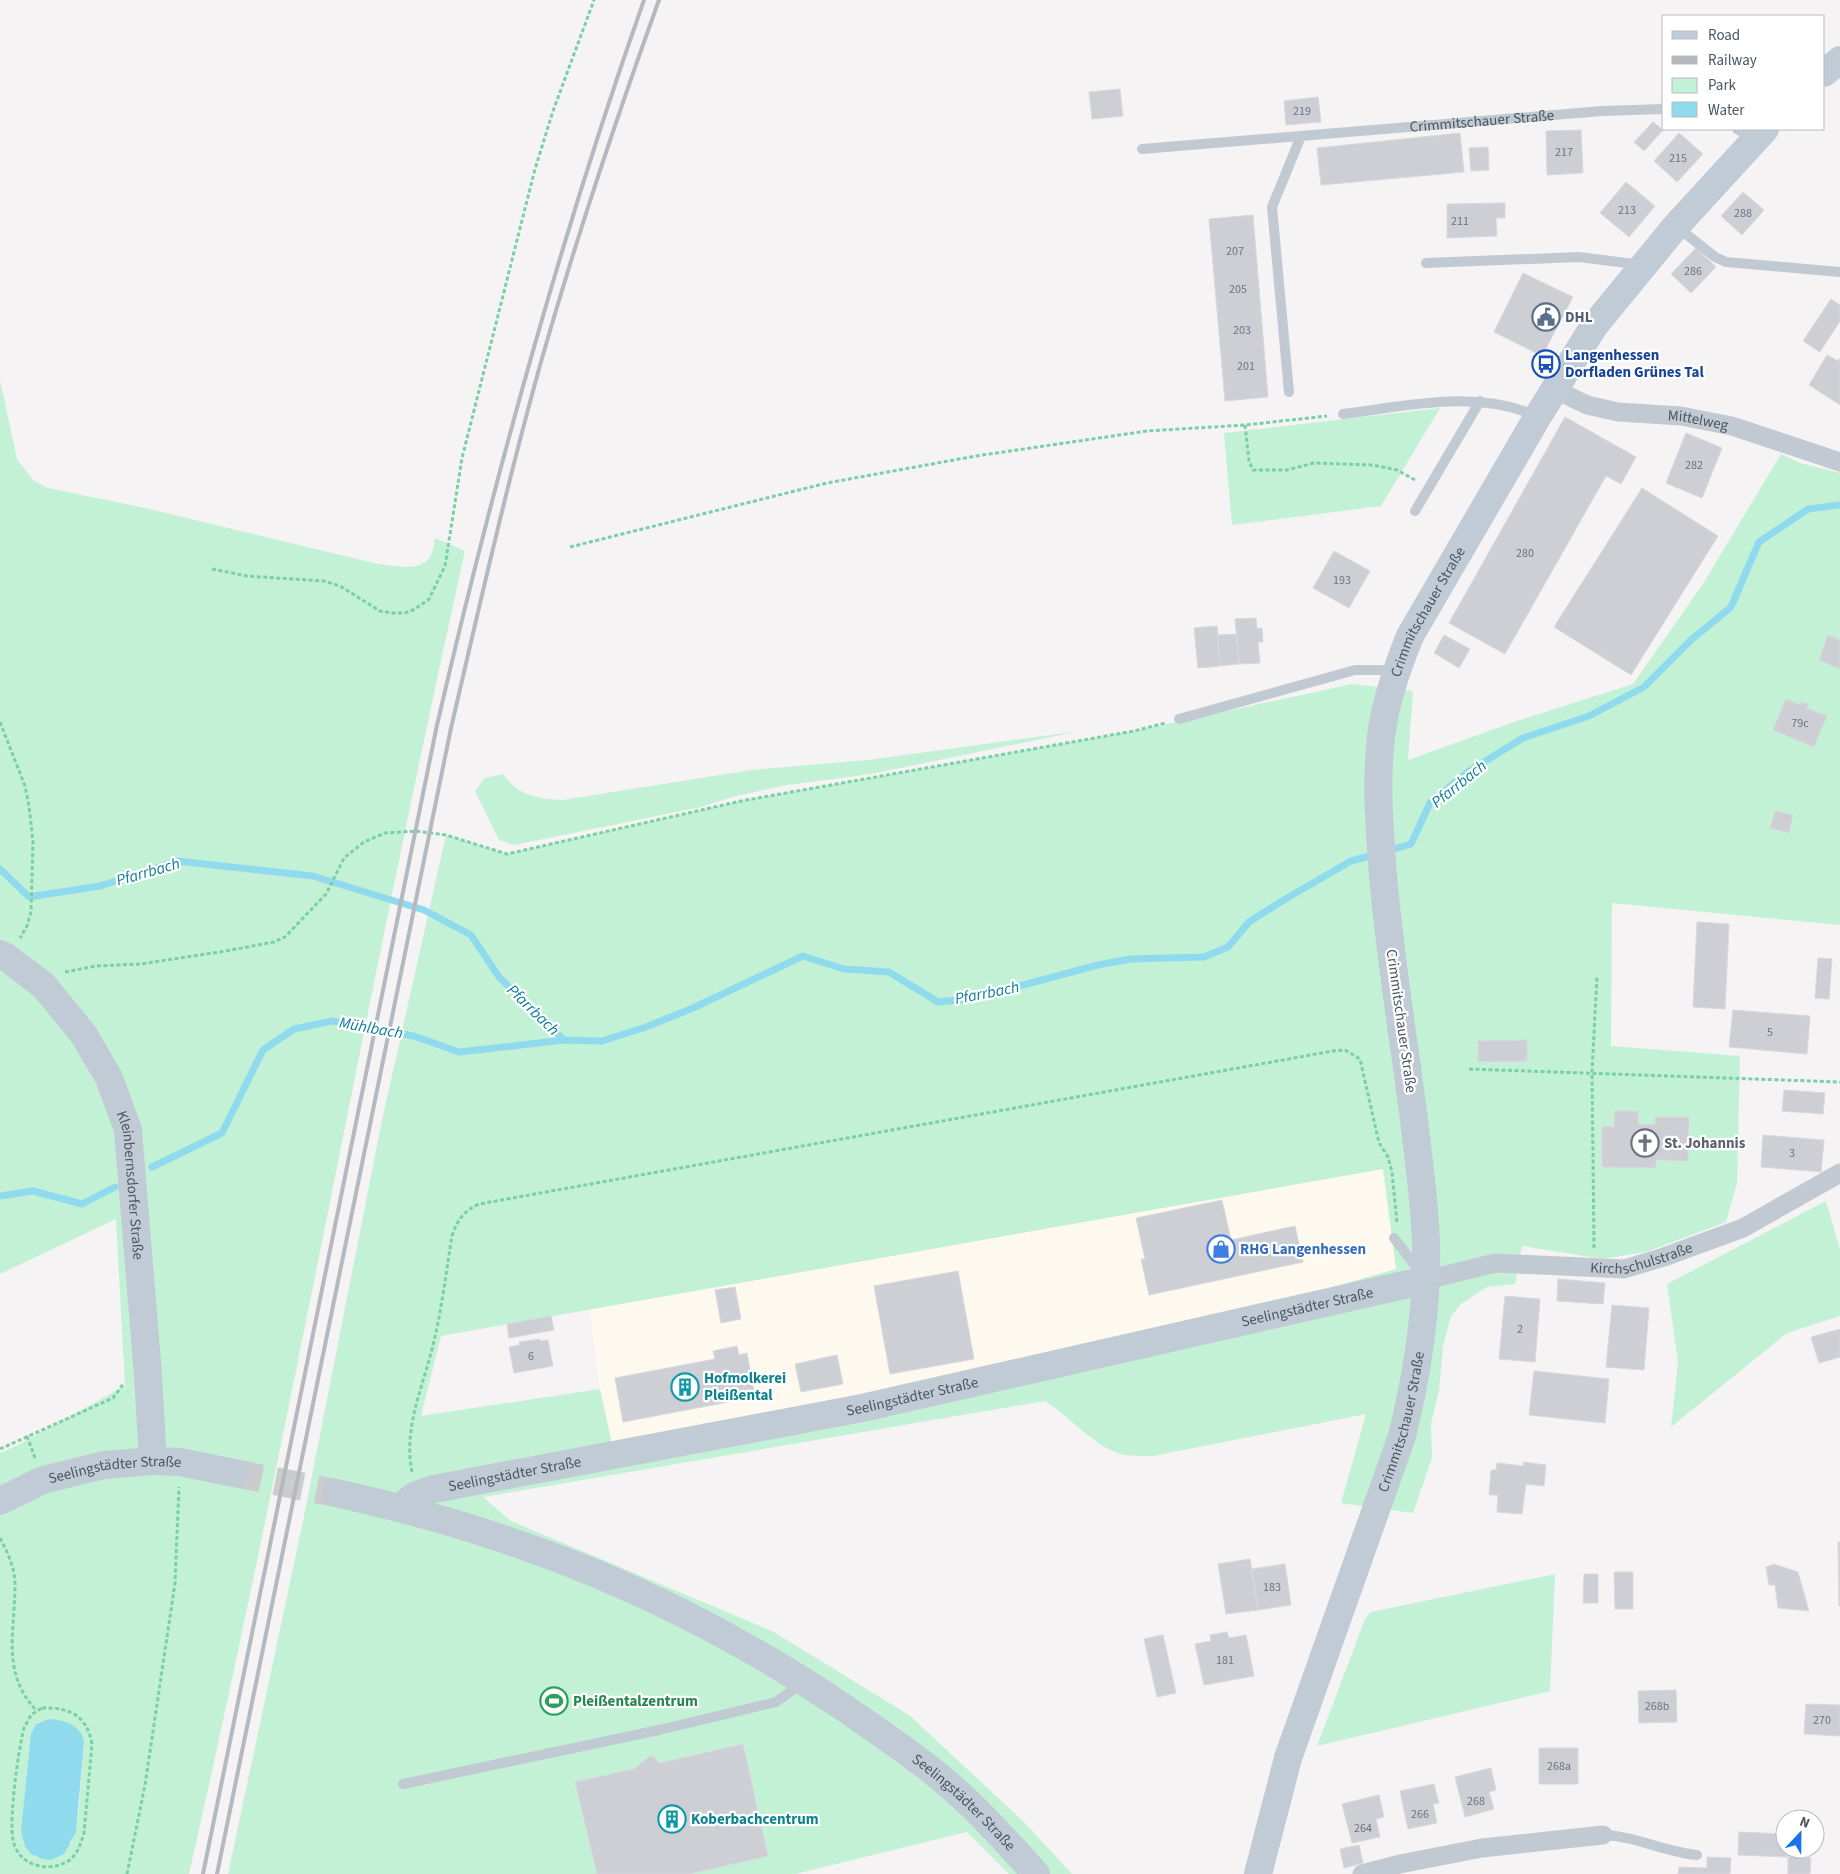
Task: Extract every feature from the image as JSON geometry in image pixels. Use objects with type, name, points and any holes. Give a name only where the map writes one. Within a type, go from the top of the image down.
[{"type":"street","points":[[1825,72],[1840,60]]},
{"type":"street","name":"Crimmitschauer Straße","points":[[1258,1874],[1288,1758],[1402,1436],[1415,1385],[1426,1280],[1425,1225],[1419,1156],[1391,960],[1380,834],[1378,786],[1381,736],[1396,670],[1410,636],[1554,389],[1594,326],[1752,132]]},
{"type":"street","name":"Mittelweg","points":[[1554,389],[1587,405],[1618,412],[1681,416],[1732,426],[1840,462]]},
{"type":"street","name":"Kleinbernsdorfer Straße","points":[[0,954],[44,986],[84,1035],[109,1078],[128,1130],[153,1461]]},
{"type":"street","name":"Kirchschulstraße","points":[[1426,1280],[1495,1263],[1624,1269],[1664,1258],[1742,1228],[1840,1173]]},
{"type":"street","name":"Seelingstädter Straße","points":[[408,1501],[434,1489],[862,1408],[1426,1280]]},
{"type":"street","name":"Seelingstädter Straße","points":[[0,1501],[43,1480],[104,1465],[153,1461],[180,1462],[234,1473]]},
{"type":"street","name":"Seelingstädter Straße","points":[[336,1493],[408,1501],[610,1578],[678,1609],[739,1642],[805,1681],[876,1729],[942,1778],[995,1828],[1036,1874]]},
{"type":"street","points":[[1362,1874],[1400,1864],[1482,1848],[1603,1835]]},
{"type":"lane","name":"Crimmitschauer Straße","points":[[1142,149],[1602,111],[1662,109]]},
{"type":"lane","points":[[1288,392],[1272,207],[1300,136]]},
{"type":"lane","points":[[1676,226],[1716,257],[1726,262],[1840,272]]},
{"type":"lane","points":[[1426,263],[1579,257],[1642,265]]},
{"type":"lane","points":[[1343,414],[1456,400],[1480,401],[1513,407],[1538,416]]},
{"type":"lane","points":[[1414,512],[1480,401]]},
{"type":"lane","points":[[1179,720],[1356,670],[1373,668],[1396,670]]},
{"type":"lane","points":[[1394,1238],[1426,1280]]},
{"type":"lane","points":[[403,1784],[659,1730],[776,1702],[805,1681]]},
{"type":"lane","points":[[1603,1835],[1619,1835],[1678,1854],[1697,1855]]},
{"type":"path","points":[[212,569],[247,576],[324,582],[340,586],[380,611],[404,613],[415,609],[429,599],[441,577],[462,458],[516,242],[553,111],[594,0]]},
{"type":"path","points":[[570,547],[836,482],[976,456],[1147,431],[1245,425],[1343,414]]},
{"type":"path","points":[[1245,425],[1249,461],[1253,470]]},
{"type":"path","points":[[1253,470],[1287,470],[1314,463],[1373,465],[1396,470],[1429,488]]},
{"type":"path","points":[[1250,474],[1253,470]]},
{"type":"path","points":[[44,986],[67,970],[140,964],[274,942],[293,931],[326,894],[344,858],[364,842],[385,833],[416,831],[446,835],[507,854],[741,801],[1125,732],[1179,720]]},
{"type":"path","points":[[0,722],[26,793],[32,832],[31,912]]},
{"type":"path","points":[[1593,1269],[1592,1072],[1597,976]]},
{"type":"path","points":[[408,1501],[408,1455],[413,1416],[433,1346],[452,1236],[457,1221],[469,1209],[479,1204],[1333,1050],[1345,1050],[1360,1059],[1379,1143],[1388,1157],[1392,1172],[1397,1222]]},
{"type":"path","points":[[1469,1069],[1840,1082]]},
{"type":"path","points":[[0,1449],[112,1398],[128,1376],[148,1375]]},
{"type":"path","points":[[126,1874],[145,1785],[175,1583],[180,1462]]},
{"type":"path","points":[[0,1538],[9,1554],[15,1584],[12,1662],[24,1698],[36,1710]]},
{"type":"path","points":[[50,1708],[77,1716],[87,1725],[92,1744],[84,1833],[81,1844],[69,1860],[50,1868],[31,1865],[23,1859],[16,1851],[11,1828],[22,1734],[26,1722],[36,1710],[50,1708]]},
{"type":"shaded area","points":[[1383,1169],[1397,1269],[1037,1371],[615,1459],[600,1389],[589,1309]]},
{"type":"green space","points":[[0,380],[17,459],[33,480],[48,488],[145,508],[378,564],[406,567],[420,565],[426,562],[431,555],[435,538],[465,551],[429,716],[261,1544],[189,1874],[0,1874],[0,1453],[125,1386],[116,1219],[0,1274]],"holes":[[[40,1721],[84,1742],[78,1818],[71,1844],[33,1729]]]},
{"type":"green space","points":[[1440,408],[1381,506],[1232,525],[1224,433]]},
{"type":"green space","points":[[1781,454],[1800,463],[1840,473],[1840,925],[1612,903],[1611,1046],[1740,1056],[1737,1183],[1726,1222],[1646,1252],[1602,1259],[1522,1246],[1515,1284],[1487,1287],[1461,1304],[1451,1316],[1443,1347],[1439,1390],[1431,1424],[1432,1458],[1413,1513],[1341,1503],[1366,1414],[1153,1456],[1136,1456],[1115,1452],[1105,1447],[1045,1401],[483,1497],[511,1521],[772,1631],[909,1715],[1023,1821],[1072,1874],[1009,1874],[967,1832],[795,1874],[228,1874],[303,1521],[382,1120],[446,835],[507,854],[741,801],[1134,731],[1352,684],[1413,691],[1408,760],[1517,721],[1633,684],[1703,584]],"holes":[[[1383,1169],[1396,1269],[1037,1371],[615,1458],[600,1389],[421,1416],[441,1336]]]},
{"type":"green space","points":[[1080,731],[871,774],[787,785],[732,797],[701,807],[514,845],[499,840],[475,791],[485,778],[503,774],[515,787],[522,791],[537,797],[563,800],[751,770],[868,760]]},
{"type":"green space","points":[[1826,1201],[1840,1249],[1840,1316],[1787,1333],[1671,1427],[1678,1362],[1667,1284]]},
{"type":"green space","points":[[1555,1574],[1550,1691],[1317,1746],[1365,1619],[1371,1612]]},
{"type":"water","points":[[49,1719],[60,1721],[76,1728],[84,1742],[76,1832],[64,1854],[51,1860],[31,1854],[25,1846],[21,1832],[31,1734],[36,1724]]},
{"type":"building","points":[[1120,89],[1123,116],[1092,119],[1089,92]]},
{"type":"building","points":[[1318,97],[1321,122],[1286,125],[1284,101]]},
{"type":"building","points":[[1653,122],[1663,130],[1644,151],[1634,142]]},
{"type":"building","points":[[1581,130],[1583,173],[1547,175],[1546,131]]},
{"type":"building","points":[[1460,133],[1464,172],[1321,185],[1317,148]]},
{"type":"building","points":[[1679,133],[1703,154],[1677,182],[1654,161]]},
{"type":"building","points":[[1488,147],[1489,170],[1471,171],[1469,148]]},
{"type":"building","points":[[1626,182],[1655,206],[1629,237],[1600,213]]},
{"type":"building","points":[[1743,192],[1764,210],[1742,235],[1721,216]]},
{"type":"building","points":[[1505,203],[1505,218],[1496,218],[1497,236],[1447,238],[1447,204]]},
{"type":"building","points":[[1253,215],[1268,397],[1225,401],[1209,219]]},
{"type":"building","points":[[1696,248],[1716,267],[1691,293],[1671,274]]},
{"type":"building","points":[[1523,273],[1573,297],[1542,356],[1494,332]]},
{"type":"building","points":[[1831,299],[1840,305],[1840,321],[1820,352],[1803,341]]},
{"type":"building","points":[[1827,355],[1838,361],[1840,358],[1840,405],[1809,385]]},
{"type":"building","points":[[1565,417],[1636,457],[1621,484],[1606,476],[1505,654],[1449,623]]},
{"type":"building","points":[[1686,433],[1722,448],[1702,498],[1666,483]]},
{"type":"building","points":[[1642,488],[1718,536],[1631,675],[1554,627]]},
{"type":"building","points":[[1334,551],[1370,571],[1349,608],[1313,588]]},
{"type":"building","points":[[1256,618],[1257,629],[1262,628],[1263,642],[1258,642],[1260,663],[1239,664],[1235,619]]},
{"type":"building","points":[[1217,626],[1220,666],[1198,668],[1194,628]]},
{"type":"building","points":[[1236,634],[1239,664],[1220,666],[1218,635]]},
{"type":"building","points":[[1444,635],[1470,649],[1459,668],[1434,653]]},
{"type":"building","points":[[1828,635],[1840,640],[1840,669],[1819,660]]},
{"type":"building","points":[[1786,699],[1800,705],[1801,702],[1808,704],[1806,708],[1827,716],[1814,747],[1773,730]]},
{"type":"building","points":[[1775,811],[1793,815],[1789,833],[1770,828]]},
{"type":"building","points":[[1697,922],[1729,924],[1725,1009],[1693,1007]]},
{"type":"building","points":[[1818,958],[1832,959],[1829,999],[1815,998]]},
{"type":"building","points":[[1733,1010],[1810,1016],[1807,1054],[1729,1047]]},
{"type":"building","points":[[1527,1040],[1527,1061],[1478,1062],[1478,1041]]},
{"type":"building","points":[[1784,1090],[1825,1093],[1823,1114],[1782,1111]]},
{"type":"building","name":"St. Johannis","points":[[1615,1111],[1638,1111],[1638,1124],[1655,1125],[1655,1117],[1689,1117],[1688,1161],[1656,1160],[1656,1168],[1602,1167],[1602,1126],[1614,1127]]},
{"type":"building","points":[[1763,1135],[1824,1140],[1821,1172],[1761,1167]]},
{"type":"building","name":"RHG Langenhessen","points":[[1222,1200],[1231,1240],[1295,1226],[1303,1262],[1149,1295],[1141,1259],[1145,1259],[1136,1218]]},
{"type":"building","points":[[958,1271],[974,1359],[890,1374],[874,1286]]},
{"type":"building","points":[[1558,1279],[1605,1283],[1603,1304],[1557,1301]]},
{"type":"building","points":[[735,1287],[741,1319],[721,1323],[715,1290]]},
{"type":"building","points":[[1505,1296],[1540,1299],[1535,1362],[1499,1359]]},
{"type":"building","points":[[1612,1305],[1649,1308],[1644,1370],[1606,1367]]},
{"type":"building","points":[[551,1316],[554,1330],[509,1338],[507,1324]]},
{"type":"building","points":[[1840,1329],[1840,1357],[1819,1363],[1811,1337]]},
{"type":"building","points":[[540,1339],[540,1341],[548,1340],[553,1366],[514,1373],[509,1347],[520,1345],[519,1342]]},
{"type":"building","name":"Hofmolkerei Pleißental","points":[[737,1346],[739,1355],[747,1353],[755,1397],[623,1422],[615,1378],[715,1359],[713,1351]]},
{"type":"building","points":[[837,1355],[843,1384],[801,1392],[795,1364]]},
{"type":"building","points":[[1534,1371],[1609,1379],[1605,1423],[1529,1415]]},
{"type":"building","points":[[1524,1462],[1546,1465],[1544,1486],[1526,1484],[1522,1514],[1497,1512],[1498,1495],[1489,1495],[1491,1470],[1496,1470],[1497,1463],[1523,1466]]},
{"type":"building","points":[[1838,1542],[1840,1542],[1840,1606],[1839,1606]]},
{"type":"building","points":[[1250,1559],[1258,1610],[1226,1614],[1218,1564]]},
{"type":"building","points":[[1285,1564],[1291,1605],[1258,1610],[1252,1569]]},
{"type":"building","points":[[1774,1564],[1798,1572],[1809,1611],[1778,1608],[1775,1585],[1769,1585],[1766,1567]]},
{"type":"building","points":[[1614,1572],[1633,1572],[1633,1609],[1615,1609]]},
{"type":"building","points":[[1584,1574],[1598,1574],[1598,1603],[1583,1603]]},
{"type":"building","points":[[1227,1632],[1229,1638],[1246,1635],[1254,1676],[1204,1685],[1195,1644],[1211,1641],[1210,1635]]},
{"type":"building","points":[[1163,1635],[1176,1693],[1157,1697],[1144,1639]]},
{"type":"building","points":[[1676,1690],[1677,1722],[1639,1723],[1638,1691]]},
{"type":"building","points":[[1806,1704],[1840,1705],[1840,1736],[1804,1734]]},
{"type":"building","name":"Koberbachcentrum","points":[[743,1744],[768,1856],[689,1874],[597,1874],[575,1782],[634,1769],[651,1755],[660,1763]]},
{"type":"building","points":[[1539,1748],[1578,1748],[1578,1784],[1539,1784]]},
{"type":"building","points":[[1491,1768],[1496,1790],[1489,1792],[1494,1809],[1465,1817],[1455,1777]]},
{"type":"building","points":[[1434,1784],[1439,1803],[1433,1804],[1437,1823],[1408,1829],[1400,1791]]},
{"type":"building","points":[[1379,1795],[1384,1817],[1376,1819],[1380,1837],[1352,1843],[1342,1804]]},
{"type":"building","points":[[1739,1832],[1775,1834],[1775,1856],[1738,1855]]},
{"type":"building","points":[[1359,1845],[1363,1863],[1344,1868],[1340,1849]]},
{"type":"building","points":[[1707,1857],[1731,1858],[1730,1874],[1678,1874],[1679,1867],[1707,1868]]},
{"type":"building","points":[[1788,1859],[1811,1859],[1810,1874],[1788,1874]]},
{"type":"waterway","name":"Pfarrbach","points":[[1387,851],[1411,844],[1430,803],[1469,771],[1523,738],[1589,716],[1644,687],[1691,640],[1731,607],[1759,542],[1808,509],[1840,505]]},
{"type":"waterway","name":"Pfarrbach","points":[[0,869],[29,897],[100,886],[177,861],[313,876],[424,910],[471,935],[499,977],[564,1040],[602,1041],[646,1027],[693,1008],[803,956],[844,969],[889,972],[938,1002],[970,999],[1098,965],[1130,959],[1204,957],[1228,947],[1249,922],[1287,898],[1351,861],[1377,854]]},
{"type":"waterway","name":"Mühlbach","points":[[152,1167],[222,1133],[263,1050],[294,1029],[332,1021],[414,1036],[459,1052],[564,1040]]},
{"type":"waterway","name":"Mühlbach","points":[[0,1196],[33,1191],[82,1204],[115,1187]]},
{"type":"tunnel","points":[[234,1473],[336,1493]]},
{"type":"railway","points":[[203,1874],[437,725],[505,450],[530,360],[584,179],[644,0]]},
{"type":"railway","points":[[217,1874],[451,728],[482,593],[515,458],[566,276],[659,0]]},
{"type":"place","name":"DHL","points":[[1546,317]]},
{"type":"place","name":"Langenhessen Dorfladen Grünes Tal","points":[[1546,364]]},
{"type":"place","name":"St. Johannis","points":[[1645,1143]]},
{"type":"place","name":"RHG Langenhessen","points":[[1221,1249]]},
{"type":"place","name":"Hofmolkerei Pleißental","points":[[685,1387]]},
{"type":"place","name":"Pleißentalzentrum","points":[[554,1701]]},
{"type":"place","name":"Koberbachcentrum","points":[[672,1819]]}]
